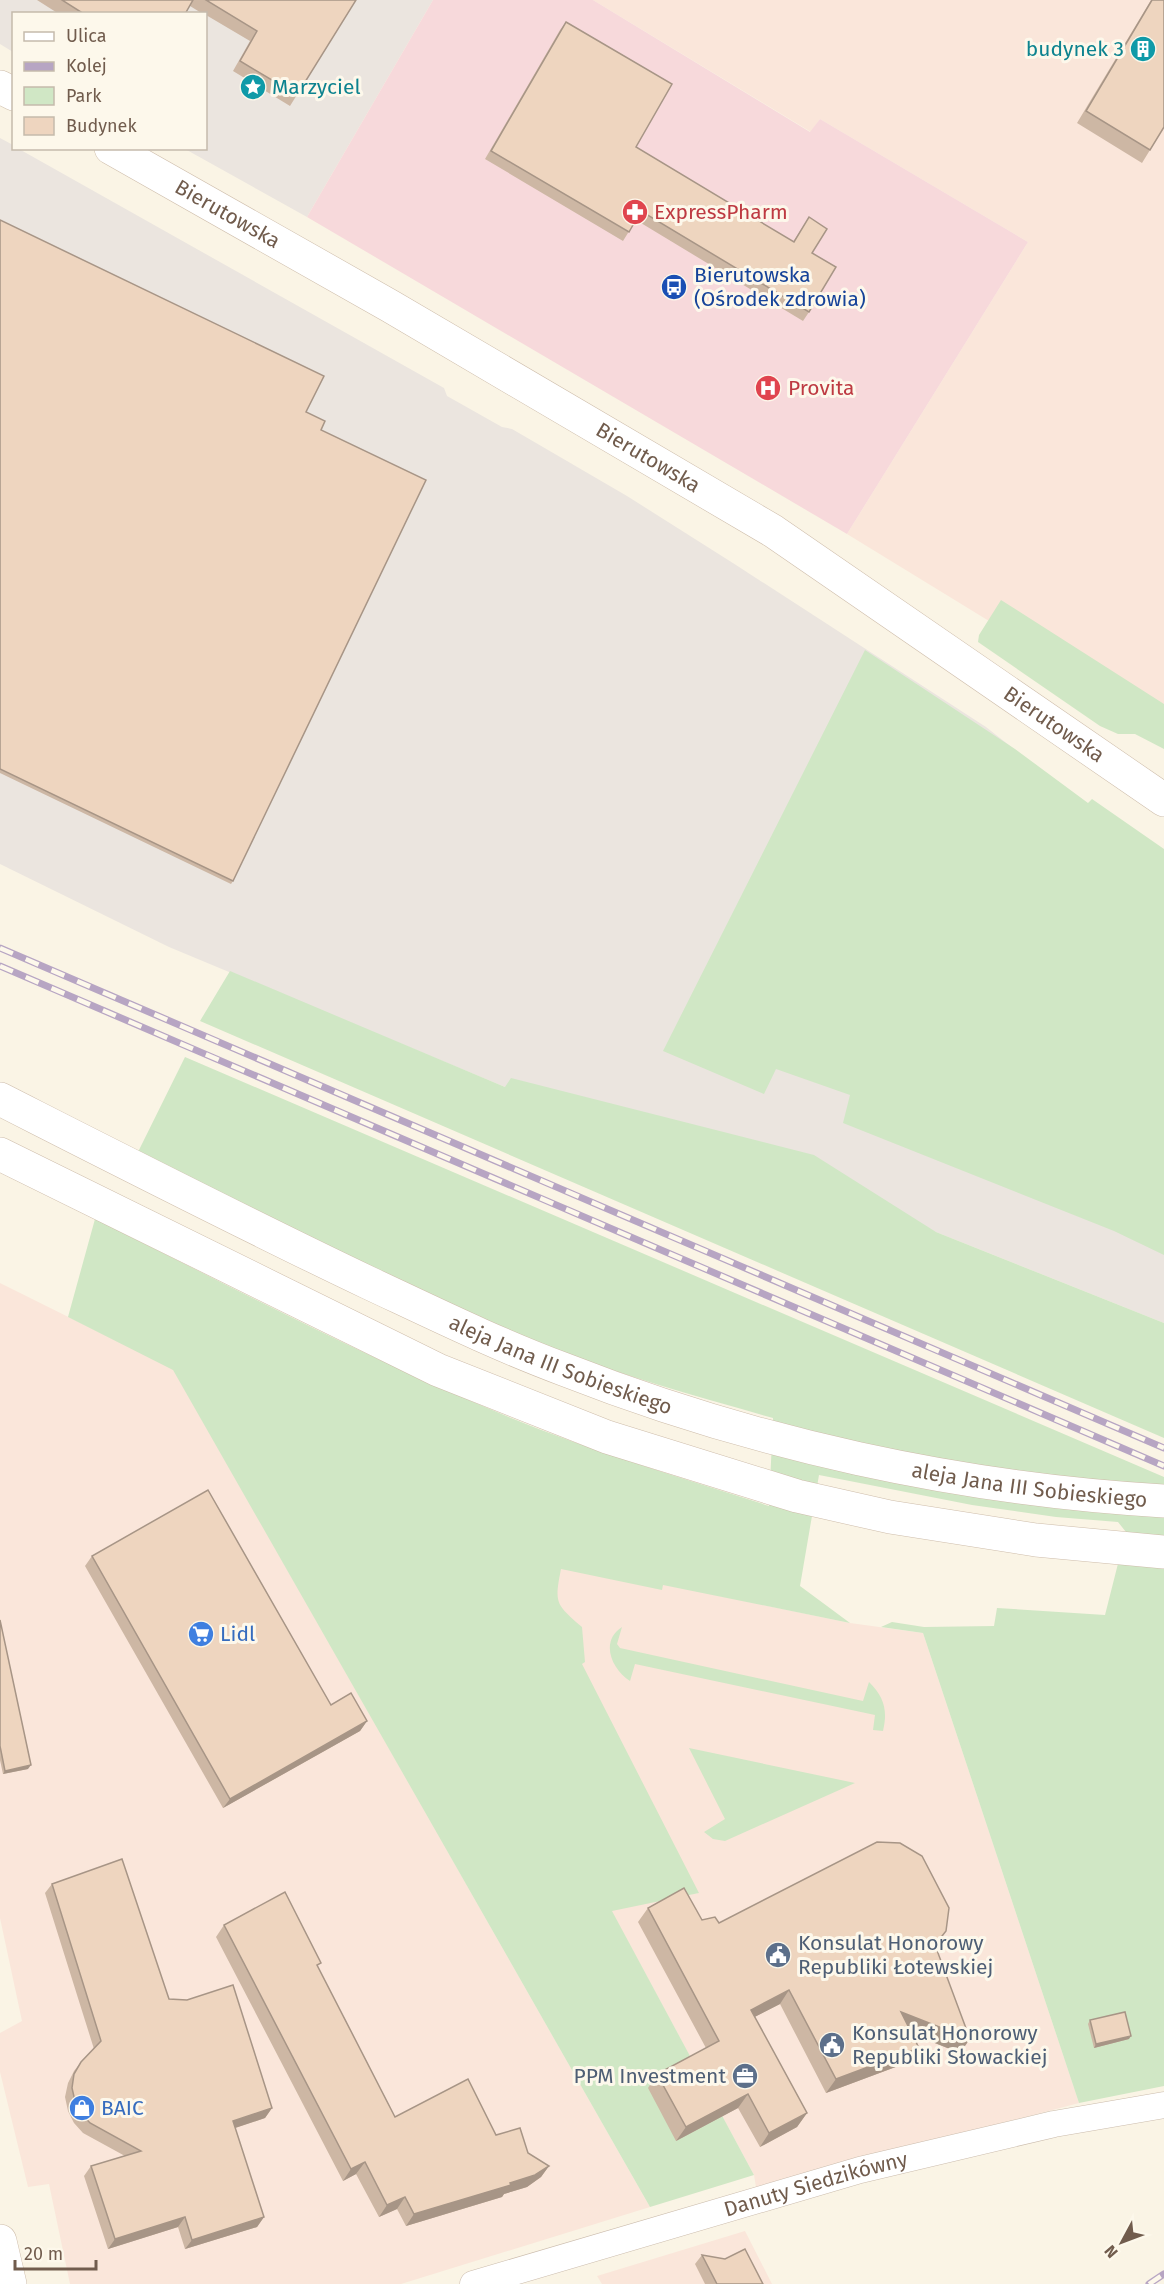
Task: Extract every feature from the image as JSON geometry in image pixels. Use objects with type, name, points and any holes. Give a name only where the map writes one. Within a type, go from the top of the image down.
[{"type":"main road","name":"Bierutowska","points":[[115,150],[390,306],[773,531],[1164,800]]},
{"type":"main road","name":"aleja Jana III Sobieskiego","points":[[0,1099],[318,1259],[469,1330],[623,1392],[773,1438],[859,1458],[983,1481],[1082,1494],[1164,1501]]},
{"type":"main road","points":[[0,1154],[438,1370],[606,1437],[771,1489],[890,1517],[985,1534],[1164,1552]]},
{"type":"main road","points":[[0,2241],[10,2284]]},
{"type":"street","name":"Danuty Siedzikówny","points":[[473,2284],[860,2170],[1054,2124],[1164,2105]]},
{"type":"shaded area","points":[[0,0],[433,0],[307,217],[187,150],[207,150],[207,12],[12,12],[12,51],[0,44]]},
{"type":"shaded area","name":"Provita","points":[[433,0],[593,0],[810,132],[820,119],[1028,242],[847,534],[307,217]]},
{"type":"shaded area","points":[[593,0],[1164,0],[1164,728],[847,534],[1028,242],[820,119],[811,132]]},
{"type":"shaded area","points":[[0,138],[12,144],[12,150],[21,150],[444,388],[447,396],[502,427],[512,429],[627,496],[986,727],[1164,868],[1164,1323],[936,1232],[505,1087],[169,947],[0,864]]},
{"type":"shaded area","points":[[0,1283],[173,1369],[650,2207],[401,2284],[70,2284],[49,2184],[28,2187],[0,2072],[0,2033],[22,2021],[0,1918]]},
{"type":"shaded area","points":[[511,1527],[663,1584],[850,1623],[923,1633],[1079,2103],[756,2187],[754,2175],[611,1910],[698,1893]]},
{"type":"shaded area","points":[[745,2231],[772,2284],[602,2284],[597,2276]]},
{"type":"green space","points":[[1001,600],[1164,704],[1164,749],[1135,734],[1118,734],[1100,726],[978,642],[979,635]]},
{"type":"green space","points":[[865,650],[1015,749],[1088,803],[1092,799],[1164,849],[1164,1255],[1114,1231],[843,1123],[850,1095],[776,1069],[764,1094],[663,1051]]},
{"type":"green space","points":[[230,971],[505,1087],[511,1078],[814,1155],[936,1232],[1164,1323],[1164,1438],[200,1021]]},
{"type":"green space","points":[[185,1057],[1164,1477],[1164,2086],[1079,2103],[923,1633],[881,1627],[892,1622],[924,1627],[994,1626],[997,1608],[1105,1615],[1126,1532],[1118,1522],[1056,1517],[972,1505],[819,1475],[800,1586],[850,1623],[663,1585],[662,1590],[561,1569],[559,1602],[562,1608],[582,1627],[585,1662],[582,1664],[699,1893],[612,1911],[754,2175],[650,2207],[173,1370],[68,1317],[95,1219],[349,1345],[452,1393],[536,1428],[602,1452],[769,1506],[773,1418],[606,1368],[499,1328],[395,1281],[138,1152]]},
{"type":"green space","points":[[622,1627],[617,1644],[620,1648],[863,1701],[869,1682],[884,1704],[883,1731],[873,1730],[875,1715],[635,1664],[630,1681],[623,1676],[611,1655],[611,1640]]},
{"type":"green space","points":[[689,1748],[855,1783],[725,1841],[713,1839],[704,1832],[725,1819]]},
{"type":"building","points":[[62,0],[193,0],[186,12],[81,12]]},
{"type":"building","points":[[206,0],[356,0],[297,95],[240,61],[257,31]]},
{"type":"building","name":"budynek 3","points":[[1152,0],[1164,0],[1164,127],[1150,150],[1086,111]]},
{"type":"building","points":[[566,22],[672,84],[636,147],[794,242],[809,217],[827,229],[812,253],[836,267],[809,312],[641,211],[629,232],[491,151]]},
{"type":"building","points":[[0,220],[324,376],[306,412],[325,421],[321,430],[426,480],[233,881],[0,769]]},
{"type":"building","name":"Lidl","points":[[208,1490],[331,1705],[351,1693],[367,1721],[230,1799],[92,1556]]},
{"type":"building","points":[[0,1620],[31,1765],[5,1771],[0,1746]]},
{"type":"building","points":[[877,1842],[900,1843],[922,1856],[949,1908],[946,1931],[935,1945],[970,2039],[901,2012],[919,2048],[836,2079],[789,1990],[751,2010],[807,2113],[769,2133],[748,2094],[686,2127],[657,2074],[719,2041],[648,1908],[684,1888],[702,1920],[715,1917],[719,1923]]},
{"type":"building","points":[[122,1859],[169,1999],[187,2000],[233,1985],[272,2108],[233,2121],[264,2217],[192,2240],[185,2217],[115,2239],[91,2166],[141,2151],[90,2123],[81,2113],[72,2088],[74,2074],[81,2062],[101,2041],[52,1884]]},
{"type":"building","points":[[285,1892],[321,1963],[317,1965],[395,2117],[468,2079],[496,2135],[520,2128],[528,2153],[549,2166],[535,2175],[510,2183],[511,2185],[414,2214],[405,2197],[387,2205],[365,2162],[351,2169],[224,1925]]},
{"type":"building","points":[[1125,2012],[1131,2036],[1096,2044],[1090,2020]]},
{"type":"building","points":[[745,2249],[763,2284],[717,2284],[702,2255],[725,2259]]},
{"type":"railway","points":[[0,948],[1164,1448]]},
{"type":"railway","points":[[0,966],[1164,1466]]},
{"type":"railway","points":[[1149,2284],[1164,2274]]},
{"type":"place","name":"budynek 3","points":[[1143,49]]},
{"type":"place","name":"Marzyciel","points":[[253,87]]},
{"type":"place","name":"ExpressPharm","points":[[635,212]]},
{"type":"place","name":"Bierutowska (Ośrodek zdrowia)","points":[[674,287]]},
{"type":"place","name":"Provita","points":[[768,388]]},
{"type":"place","name":"Lidl","points":[[201,1634]]},
{"type":"place","name":"Konsulat Honorowy Republiki Łotewskiej","points":[[778,1955]]},
{"type":"place","name":"Konsulat Honorowy Republiki Słowackiej","points":[[832,2045]]},
{"type":"place","name":"PPM Investment","points":[[745,2076]]},
{"type":"place","name":"BAIC","points":[[82,2108]]}]
